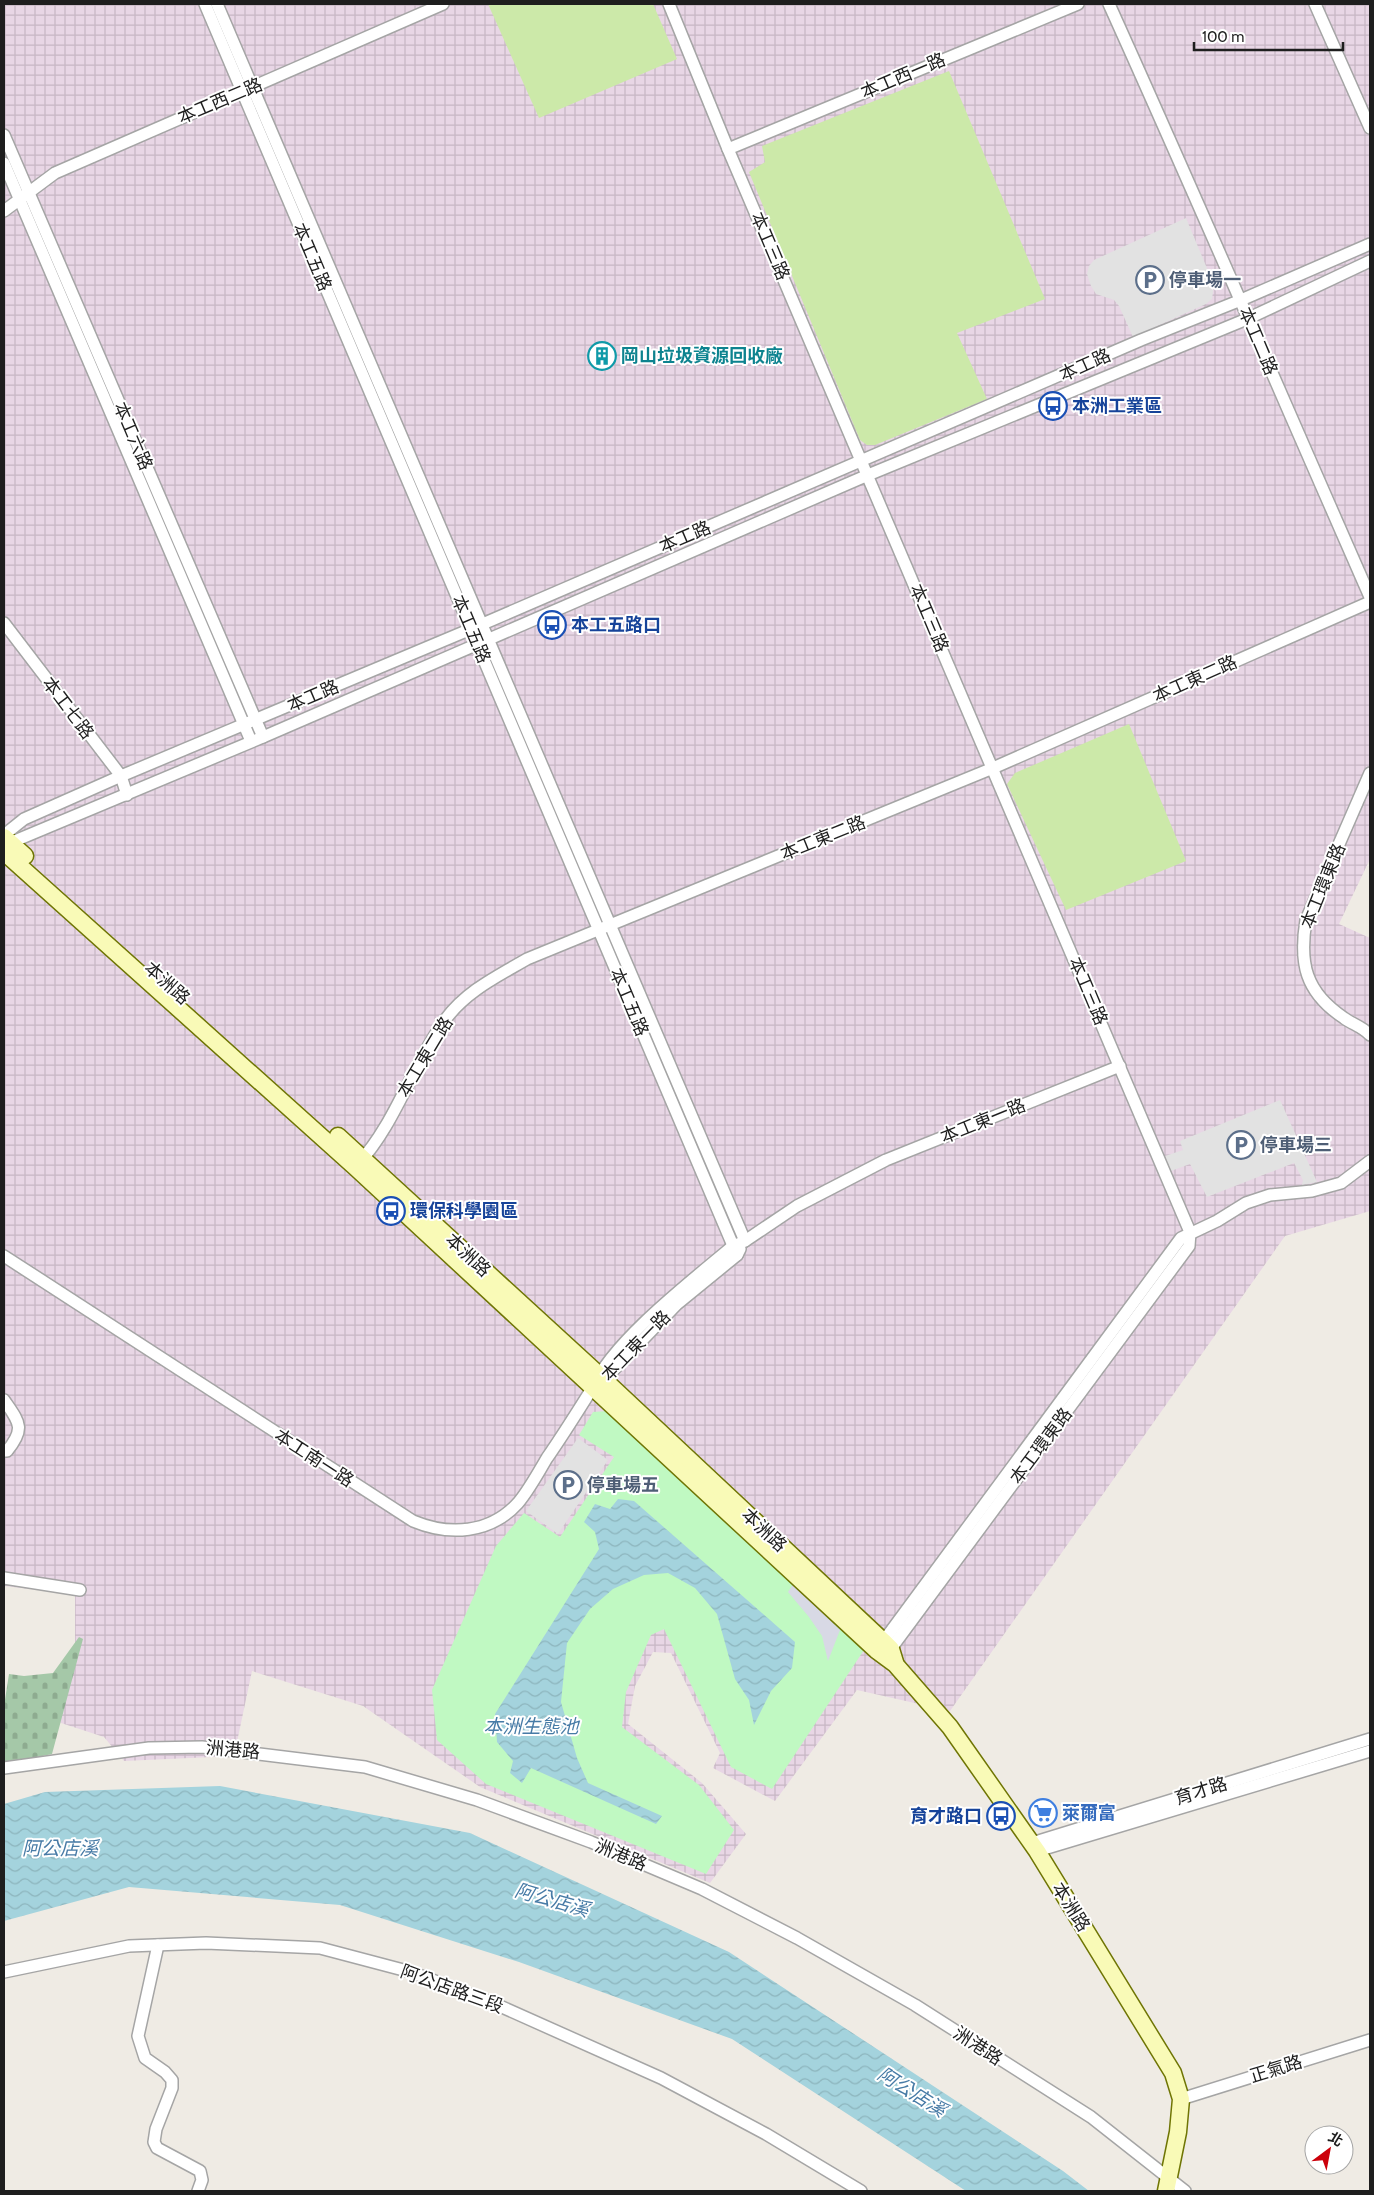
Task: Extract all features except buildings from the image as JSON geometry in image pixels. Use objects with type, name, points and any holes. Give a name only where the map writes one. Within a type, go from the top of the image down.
[{"type":"main road","name":"本洲路","points":[[5,843],[599,1381],[886,1652],[950,1727],[1034,1847],[1173,2073],[1181,2099],[1178,2132],[1167,2184]]},
{"type":"street","name":"本工五路","points":[[205,4],[247,89],[476,627],[604,928],[735,1250]]},
{"type":"street","name":"本工五路","points":[[217,4],[247,89]]},
{"type":"street","name":"本工西二路","points":[[4,211],[55,173],[443,4]]},
{"type":"street","name":"本工三路","points":[[669,4],[728,149],[1190,1232]]},
{"type":"street","name":"本工西一路","points":[[728,149],[1078,4]]},
{"type":"street","name":"本工二路","points":[[1109,4],[1241,300],[1247,319],[1370,597]]},
{"type":"street","points":[[1315,4],[1370,128]]},
{"type":"street","name":"本工六路","points":[[4,136],[24,197],[250,723],[263,737]]},
{"type":"street","name":"本工六路","points":[[4,163],[24,197]]},
{"type":"street","name":"本工路","points":[[5,843],[24,819],[121,776],[476,627],[1141,340],[1241,300],[1370,244]]},
{"type":"street","name":"本工路","points":[[5,843],[127,795],[868,475],[1247,319],[1370,261]]},
{"type":"street","name":"本工東二路","points":[[359,1163],[376,1143],[445,1019],[471,992],[527,959],[992,768],[1370,602]]},
{"type":"street","name":"本工七路","points":[[4,623],[121,776],[127,795]]},
{"type":"street","name":"本工六路","points":[[250,723],[251,742]]},
{"type":"street","name":"本工環東路","points":[[1370,773],[1306,920],[1303,940],[1304,965],[1312,987],[1324,1002],[1343,1018],[1370,1035]]},
{"type":"street","name":"本工五路","points":[[604,928],[745,1241]]},
{"type":"street","name":"本工東一路","points":[[599,1381],[677,1304],[745,1241],[797,1206],[886,1160],[1120,1066]]},
{"type":"street","points":[[1190,1232],[1217,1221],[1246,1203],[1270,1195],[1312,1191],[1341,1184],[1370,1160]]},
{"type":"street","name":"本工環東路","points":[[886,1652],[1189,1246],[1190,1232]]},
{"type":"street","name":"本工南一路","points":[[4,1256],[413,1521],[433,1529],[462,1531],[482,1528],[500,1519],[518,1503],[599,1381]]},
{"type":"street","points":[[4,1400],[18,1421],[18,1438],[7,1451],[4,1451]]},
{"type":"street","points":[[4,1578],[80,1590]]},
{"type":"street","name":"育才路","points":[[1034,1847],[1370,1739]]},
{"type":"street","name":"洲港路","points":[[4,1768],[149,1748],[202,1747],[365,1766],[477,1800],[591,1842],[702,1889],[798,1938],[915,2005],[1091,2117],[1167,2184],[1185,2191]]},
{"type":"street","name":"育才路","points":[[1034,1847],[1370,1751]]},
{"type":"street","name":"阿公店路三段","points":[[4,1972],[129,1946],[206,1943],[320,1948],[411,1972],[493,2003],[662,2078],[766,2134],[861,2191]]},
{"type":"street","points":[[158,1945],[138,2036],[144,2058],[165,2072],[172,2080],[172,2088],[156,2129],[154,2142],[157,2148],[200,2171],[202,2180],[198,2191]]},
{"type":"street","name":"正氣路","points":[[1181,2099],[1370,2040]]},
{"type":"shaded area","points":[[4,4],[1370,4],[1370,859],[1339,924],[1370,938],[1370,1211],[1285,1236],[950,1711],[857,1690],[775,1801],[713,1768],[720,1753],[671,1653],[653,1652],[635,1686],[628,1724],[702,1783],[746,1834],[710,1883],[480,1787],[363,1706],[252,1671],[234,1756],[124,1761],[104,1737],[58,1722],[75,1653],[75,1594],[4,1586]]},
{"type":"shaded area","name":"停車場一","points":[[1186,218],[1214,285],[1212,299],[1206,304],[1133,337],[1119,306],[1114,300],[1096,294],[1091,286],[1087,274],[1089,266],[1094,260]]},
{"type":"shaded area","name":"停車場三","points":[[1280,1100],[1317,1182],[1302,1185],[1303,1180],[1294,1163],[1207,1197],[1190,1164],[1171,1171],[1165,1156],[1183,1150],[1180,1141]]},
{"type":"shaded area","name":"停車場五","points":[[578,1438],[608,1460],[558,1534],[526,1511]]},
{"type":"shaded area","points":[[793,1584],[840,1630],[828,1661],[822,1636],[788,1592]]},
{"type":"green space","points":[[488,4],[653,4],[677,59],[539,118]]},
{"type":"green space","points":[[949,71],[1045,299],[957,333],[987,399],[875,445],[867,445],[860,440],[749,172],[765,162],[762,146]]},
{"type":"green space","points":[[1129,724],[1186,861],[1066,910],[1007,784],[1015,773]]},
{"type":"green space","points":[[608,1411],[864,1650],[772,1789],[731,1767],[664,1629],[651,1635],[626,1692],[622,1727],[699,1785],[734,1830],[706,1874],[486,1784],[437,1740],[432,1690],[496,1546],[524,1513],[560,1537],[614,1457],[579,1435],[593,1412]]},
{"type":"green space","points":[[79,1637],[83,1639],[52,1754],[4,1764],[4,1706],[9,1674],[24,1676],[53,1673]]},
{"type":"water","name":"本洲生態池","points":[[618,1499],[634,1501],[795,1642],[792,1668],[771,1691],[754,1725],[749,1700],[735,1679],[717,1614],[695,1588],[668,1573],[644,1575],[613,1589],[590,1609],[567,1643],[561,1702],[577,1758],[588,1783],[662,1816],[656,1824],[531,1768],[522,1783],[510,1773],[513,1761],[497,1742],[495,1714],[599,1549],[595,1532],[584,1522],[595,1504],[610,1509]]},
{"type":"water","name":"阿公店溪","points":[[220,1786],[470,1833],[729,1952],[1063,2171],[1089,2191],[966,2191],[732,2039],[519,1962],[340,1905],[129,1887],[4,1921],[4,1804],[45,1792]]},
{"type":"place","name":"停車場一","points":[[1150,280]]},
{"type":"place","name":"岡山垃圾資源回收廠","points":[[602,356]]},
{"type":"place","name":"本洲工業區","points":[[1053,406]]},
{"type":"place","name":"本工五路口","points":[[552,625]]},
{"type":"place","name":"停車場三","points":[[1241,1145]]},
{"type":"place","name":"環保科學園區","points":[[391,1211]]},
{"type":"place","name":"停車場五","points":[[568,1485]]},
{"type":"place","name":"萊爾富","points":[[1043,1813]]},
{"type":"place","name":"育才路口","points":[[1001,1816]]}]
